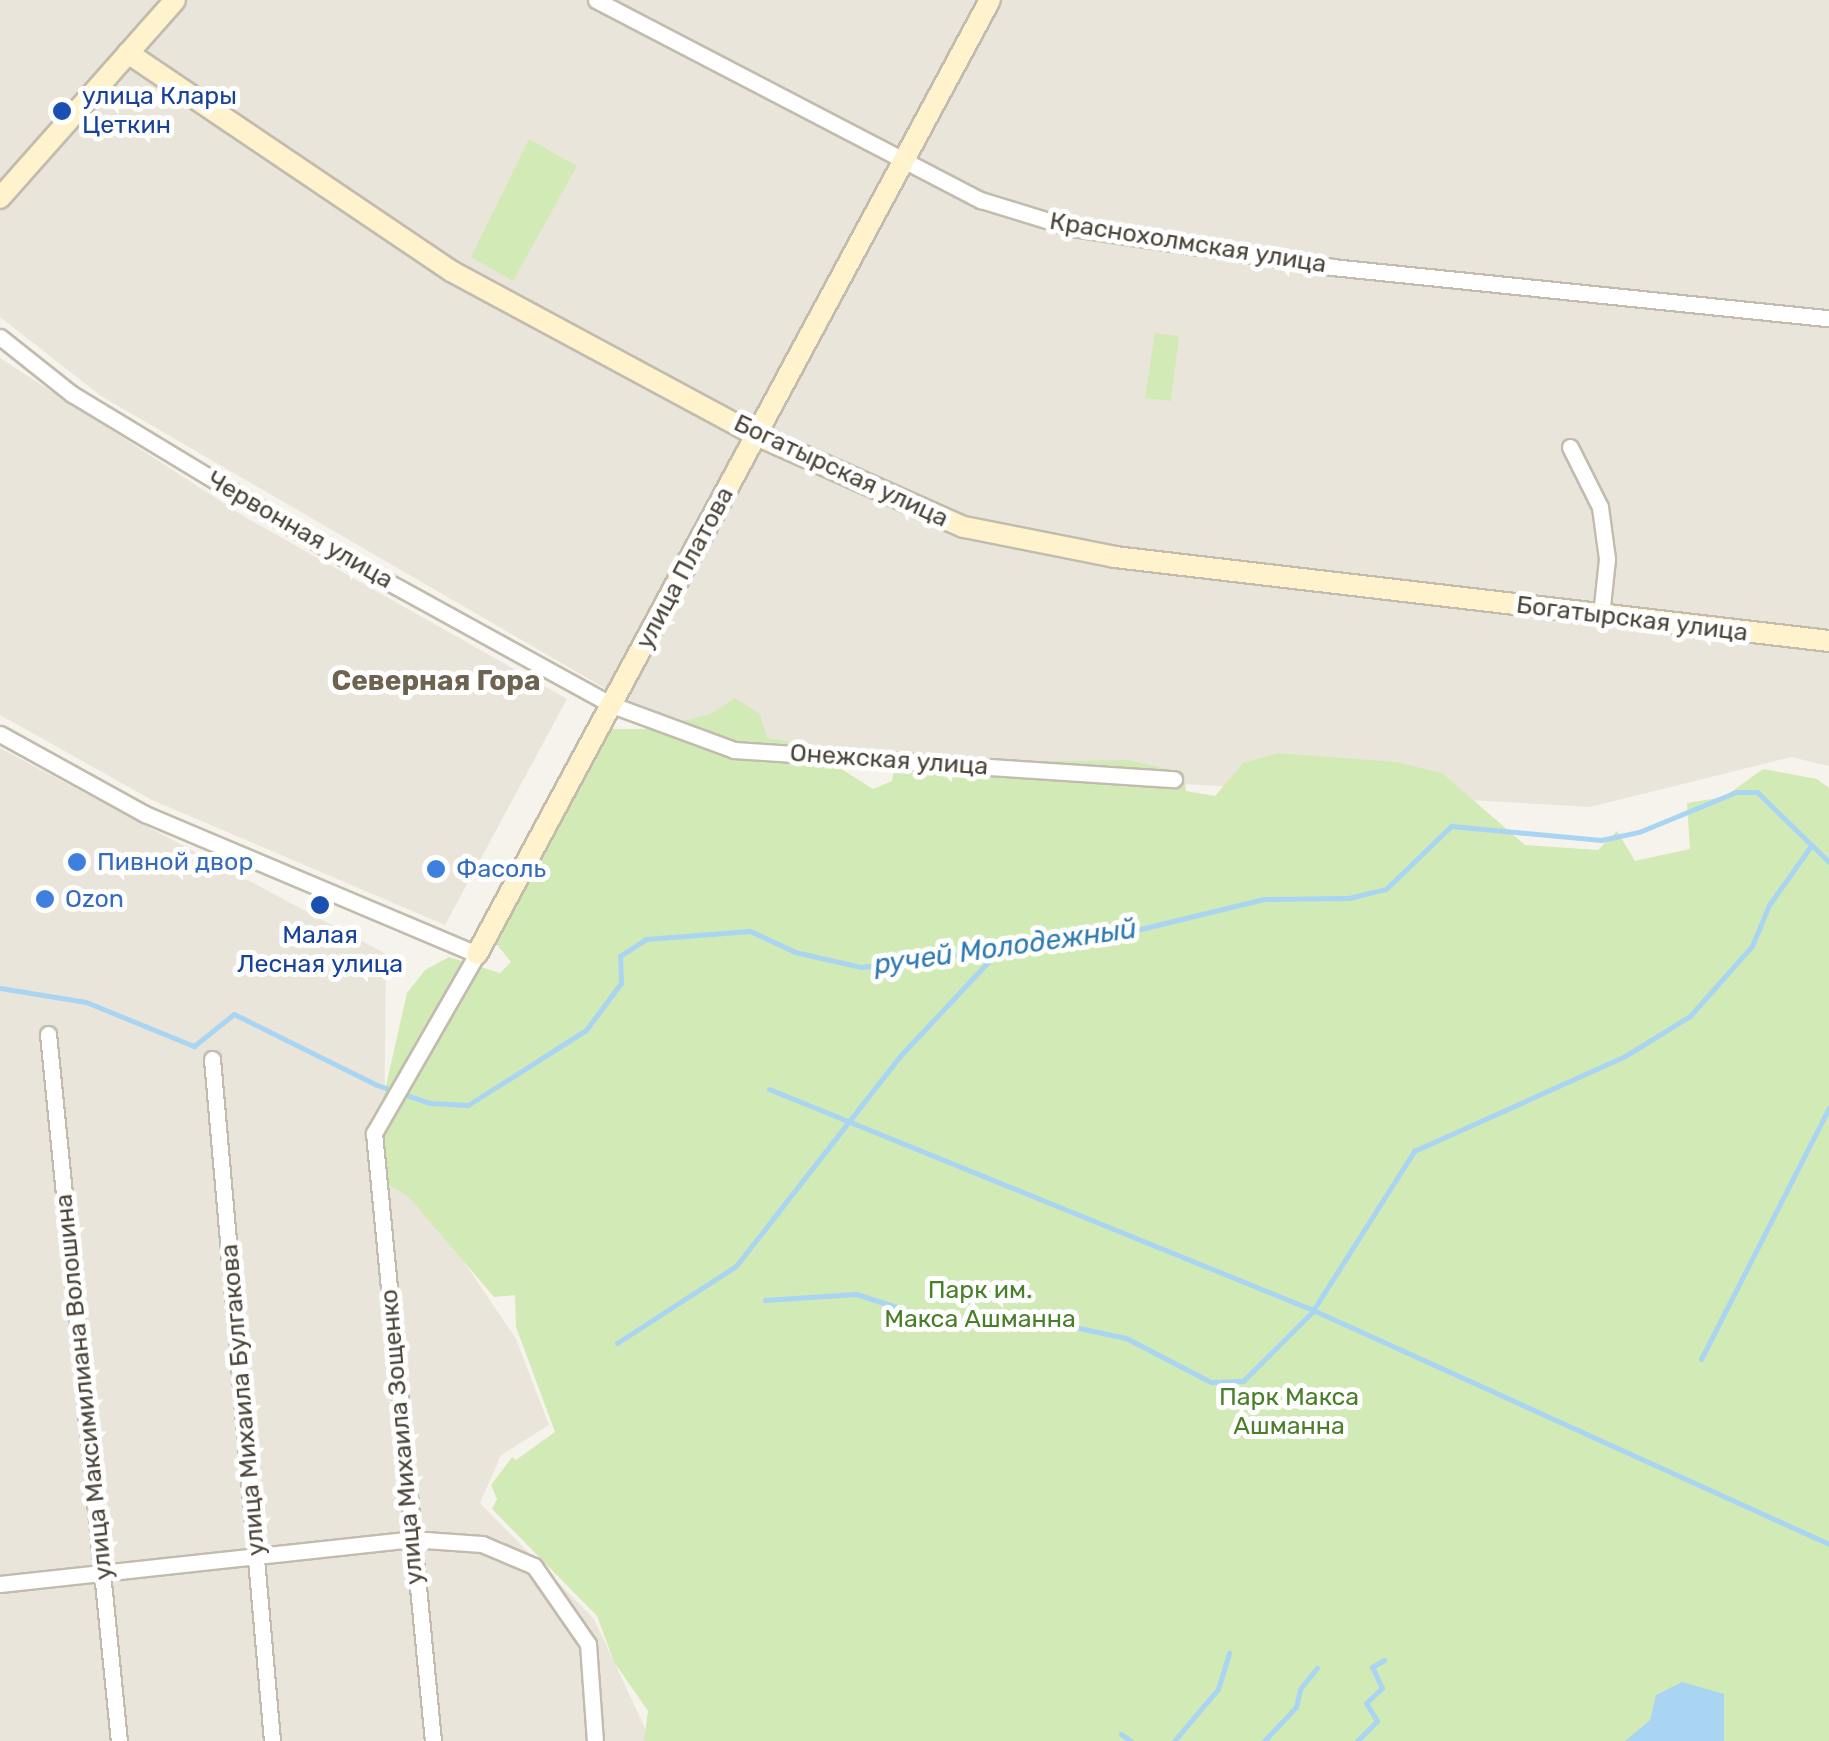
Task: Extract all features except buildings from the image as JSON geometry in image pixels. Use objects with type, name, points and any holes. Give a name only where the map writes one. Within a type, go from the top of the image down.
[{"type":"street","points":[[0,198],[175,0]]},
{"type":"street","name":"Краснохолмская улица","points":[[596,0],[981,200],[1072,228],[1332,267],[1829,318]]},
{"type":"street","name":"улица Платова","points":[[374,1133],[477,954],[990,0]]},
{"type":"street","name":"Богатырская улица","points":[[128,53],[407,245],[756,435],[904,505],[1008,538],[1114,557],[1829,641]]},
{"type":"street","name":"Червонная улица","points":[[0,337],[72,394],[330,550],[612,705]]},
{"type":"street","points":[[1570,447],[1600,507],[1608,559],[1601,616]]},
{"type":"street","name":"Онежская улица","points":[[612,705],[734,750],[1174,779]]},
{"type":"street","points":[[0,734],[145,814],[477,954]]},
{"type":"street","name":"улица Максимилиана Волошина","points":[[48,1034],[119,1741]]},
{"type":"street","name":"улица Михаила Булгакова","points":[[212,1060],[272,1741]]},
{"type":"street","name":"улица Михаила Зощенко","points":[[374,1133],[433,1741]]},
{"type":"street","points":[[0,1584],[257,1559],[411,1539],[482,1544],[534,1566],[588,1644],[595,1741]]},
{"type":"shaded area","points":[[0,0],[1829,0],[1829,766],[1791,757],[1590,807],[725,758],[101,396],[0,317]]},
{"type":"shaded area","points":[[0,358],[245,517],[567,699],[445,925],[152,800],[0,715]]},
{"type":"shaded area","points":[[0,748],[386,954],[384,1143],[516,1339],[549,1425],[501,1455],[480,1503],[594,1619],[651,1741],[0,1741]]},
{"type":"green space","points":[[529,139],[577,166],[513,281],[471,257]]},
{"type":"green space","points":[[1155,333],[1179,336],[1171,401],[1145,398]]},
{"type":"green space","name":"Парк Макса Ашманна","points":[[735,698],[760,714],[767,738],[800,743],[873,789],[892,781],[897,753],[1004,762],[1128,760],[1184,773],[1186,791],[1215,796],[1243,763],[1277,753],[1396,762],[1442,773],[1525,845],[1598,850],[1617,831],[1635,861],[1690,849],[1687,803],[1724,797],[1763,769],[1817,779],[1829,788],[1829,1741],[644,1741],[648,1711],[614,1662],[597,1616],[492,1509],[497,1499],[491,1485],[512,1457],[516,1460],[555,1432],[516,1327],[515,1295],[494,1297],[408,1196],[386,1184],[370,1156],[407,993],[425,970],[449,957],[500,973],[511,962],[495,942],[611,729],[651,729],[711,714]]},
{"type":"water","points":[[1682,1682],[1724,1694],[1724,1741],[1625,1741],[1650,1720],[1656,1695]]},
{"type":"waterway","name":"ручей Молодежный","points":[[0,988],[86,1002],[194,1046],[234,1014],[377,1085],[430,1103],[468,1105],[586,1030],[621,983],[620,956],[646,939],[750,931],[795,952],[861,967],[1120,934],[1264,899],[1349,898],[1386,889],[1451,826],[1601,840],[1639,832],[1736,792],[1757,792],[1829,862]]},
{"type":"waterway","points":[[765,1300],[856,1294],[940,1321],[1060,1324],[1126,1338],[1211,1382],[1243,1381],[1312,1312],[1414,1151],[1625,1056],[1690,1016],[1752,946],[1769,905],[1811,846]]},
{"type":"waterway","points":[[617,1343],[736,1266],[900,1056],[1001,948]]},
{"type":"waterway","points":[[769,1089],[1313,1310],[1829,1544]]},
{"type":"waterway","points":[[1701,1359],[1829,1108]]},
{"type":"waterway","points":[[1174,1741],[1218,1689],[1229,1653]]},
{"type":"waterway","points":[[1357,1741],[1377,1721],[1366,1703],[1382,1688],[1372,1667],[1384,1660]]},
{"type":"waterway","points":[[1264,1741],[1296,1707],[1300,1689],[1317,1668]]},
{"type":"waterway","points":[[1121,1734],[1131,1741]]},
{"type":"place","name":"улица Клары Цеткин","points":[[62,111]]},
{"type":"place","name":"Пивной двор","points":[[77,862]]},
{"type":"place","name":"Фасоль","points":[[436,869]]},
{"type":"place","name":"Ozon","points":[[45,899]]},
{"type":"place","name":"Малая Лесная улица","points":[[320,905]]},
{"type":"district","name":"Северная Гора","points":[[436,681]]},
{"type":"park label","name":"Парк им. Макса Ашманна","points":[[980,1306]]}]
